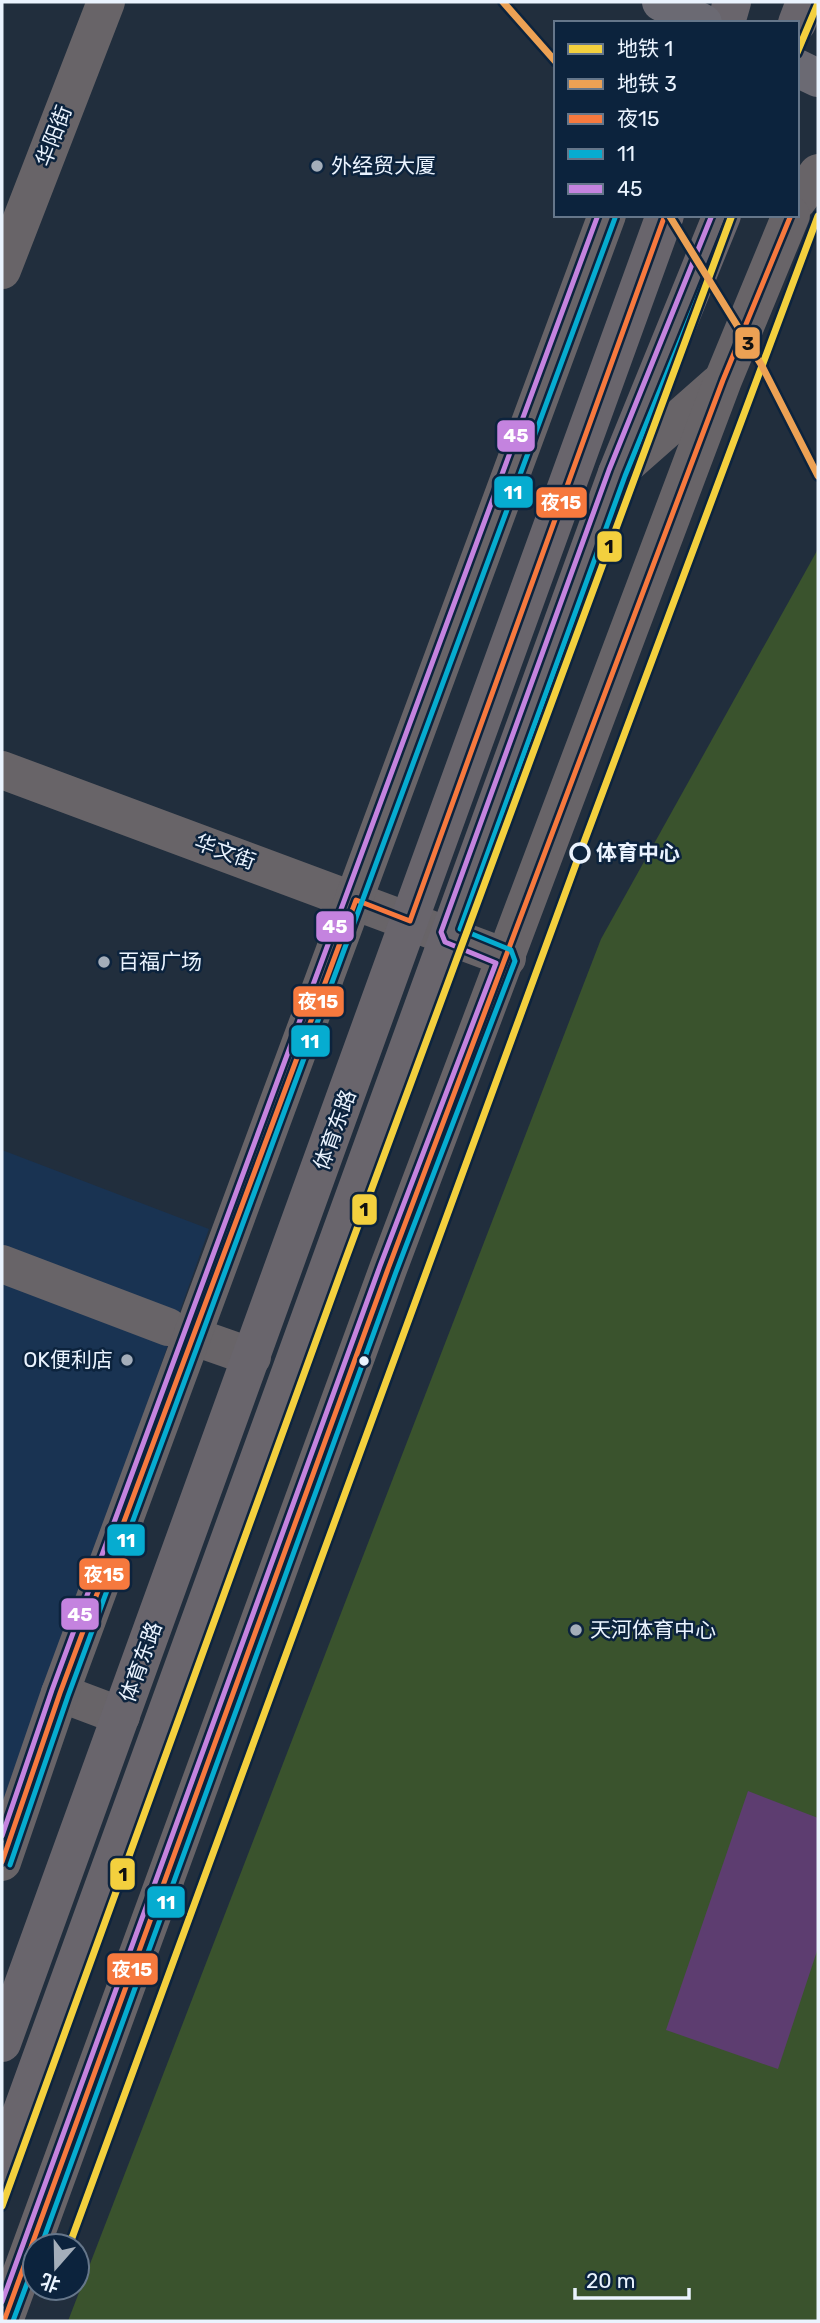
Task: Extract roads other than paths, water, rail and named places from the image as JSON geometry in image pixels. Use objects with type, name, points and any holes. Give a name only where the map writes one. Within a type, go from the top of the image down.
[{"type":"highway","points":[[661,2],[699,21]]},
{"type":"highway","points":[[799,69],[818,78]]},
{"type":"main road","points":[[727,21],[733,2]]},
{"type":"main road","points":[[798,21],[805,2]]},
{"type":"main road","name":"体育东路","points":[[2,2043],[664,217]]},
{"type":"main road","name":"体育东路","points":[[2,2166],[617,473],[721,217]]},
{"type":"street","name":"华阳街","points":[[2,271],[106,2]]},
{"type":"street","points":[[799,198],[818,173]]},
{"type":"street","points":[[2,1862],[180,1331],[356,900],[606,217]]},
{"type":"street","points":[[4,2321],[388,1269],[723,380],[789,217]]},
{"type":"street","points":[[617,473],[723,380]]},
{"type":"street","name":"华文街","points":[[2,770],[449,934],[507,958]]},
{"type":"street","points":[[2,1264],[252,1357]]},
{"type":"street","points":[[60,1693],[121,1716]]},
{"type":"metro line","name":"3","points":[[503,2],[554,60]]},
{"type":"metro line","name":"1","points":[[799,48],[818,3]]},
{"type":"metro line","name":"1","points":[[74,2232],[580,853],[818,216]]},
{"type":"metro line","name":"3","points":[[670,217],[762,366],[818,476]]},
{"type":"metro line","name":"1","points":[[2,2206],[345,1261],[731,217]]},
{"type":"place","name":"外经贸大厦","points":[[317,166]]},
{"type":"place","name":"体育中心","points":[[580,853]]},
{"type":"place","name":"百福广场","points":[[104,962]]},
{"type":"place","name":"OK便利店","points":[[127,1360]]},
{"type":"place","name":"天河体育中心","points":[[576,1630]]}]
